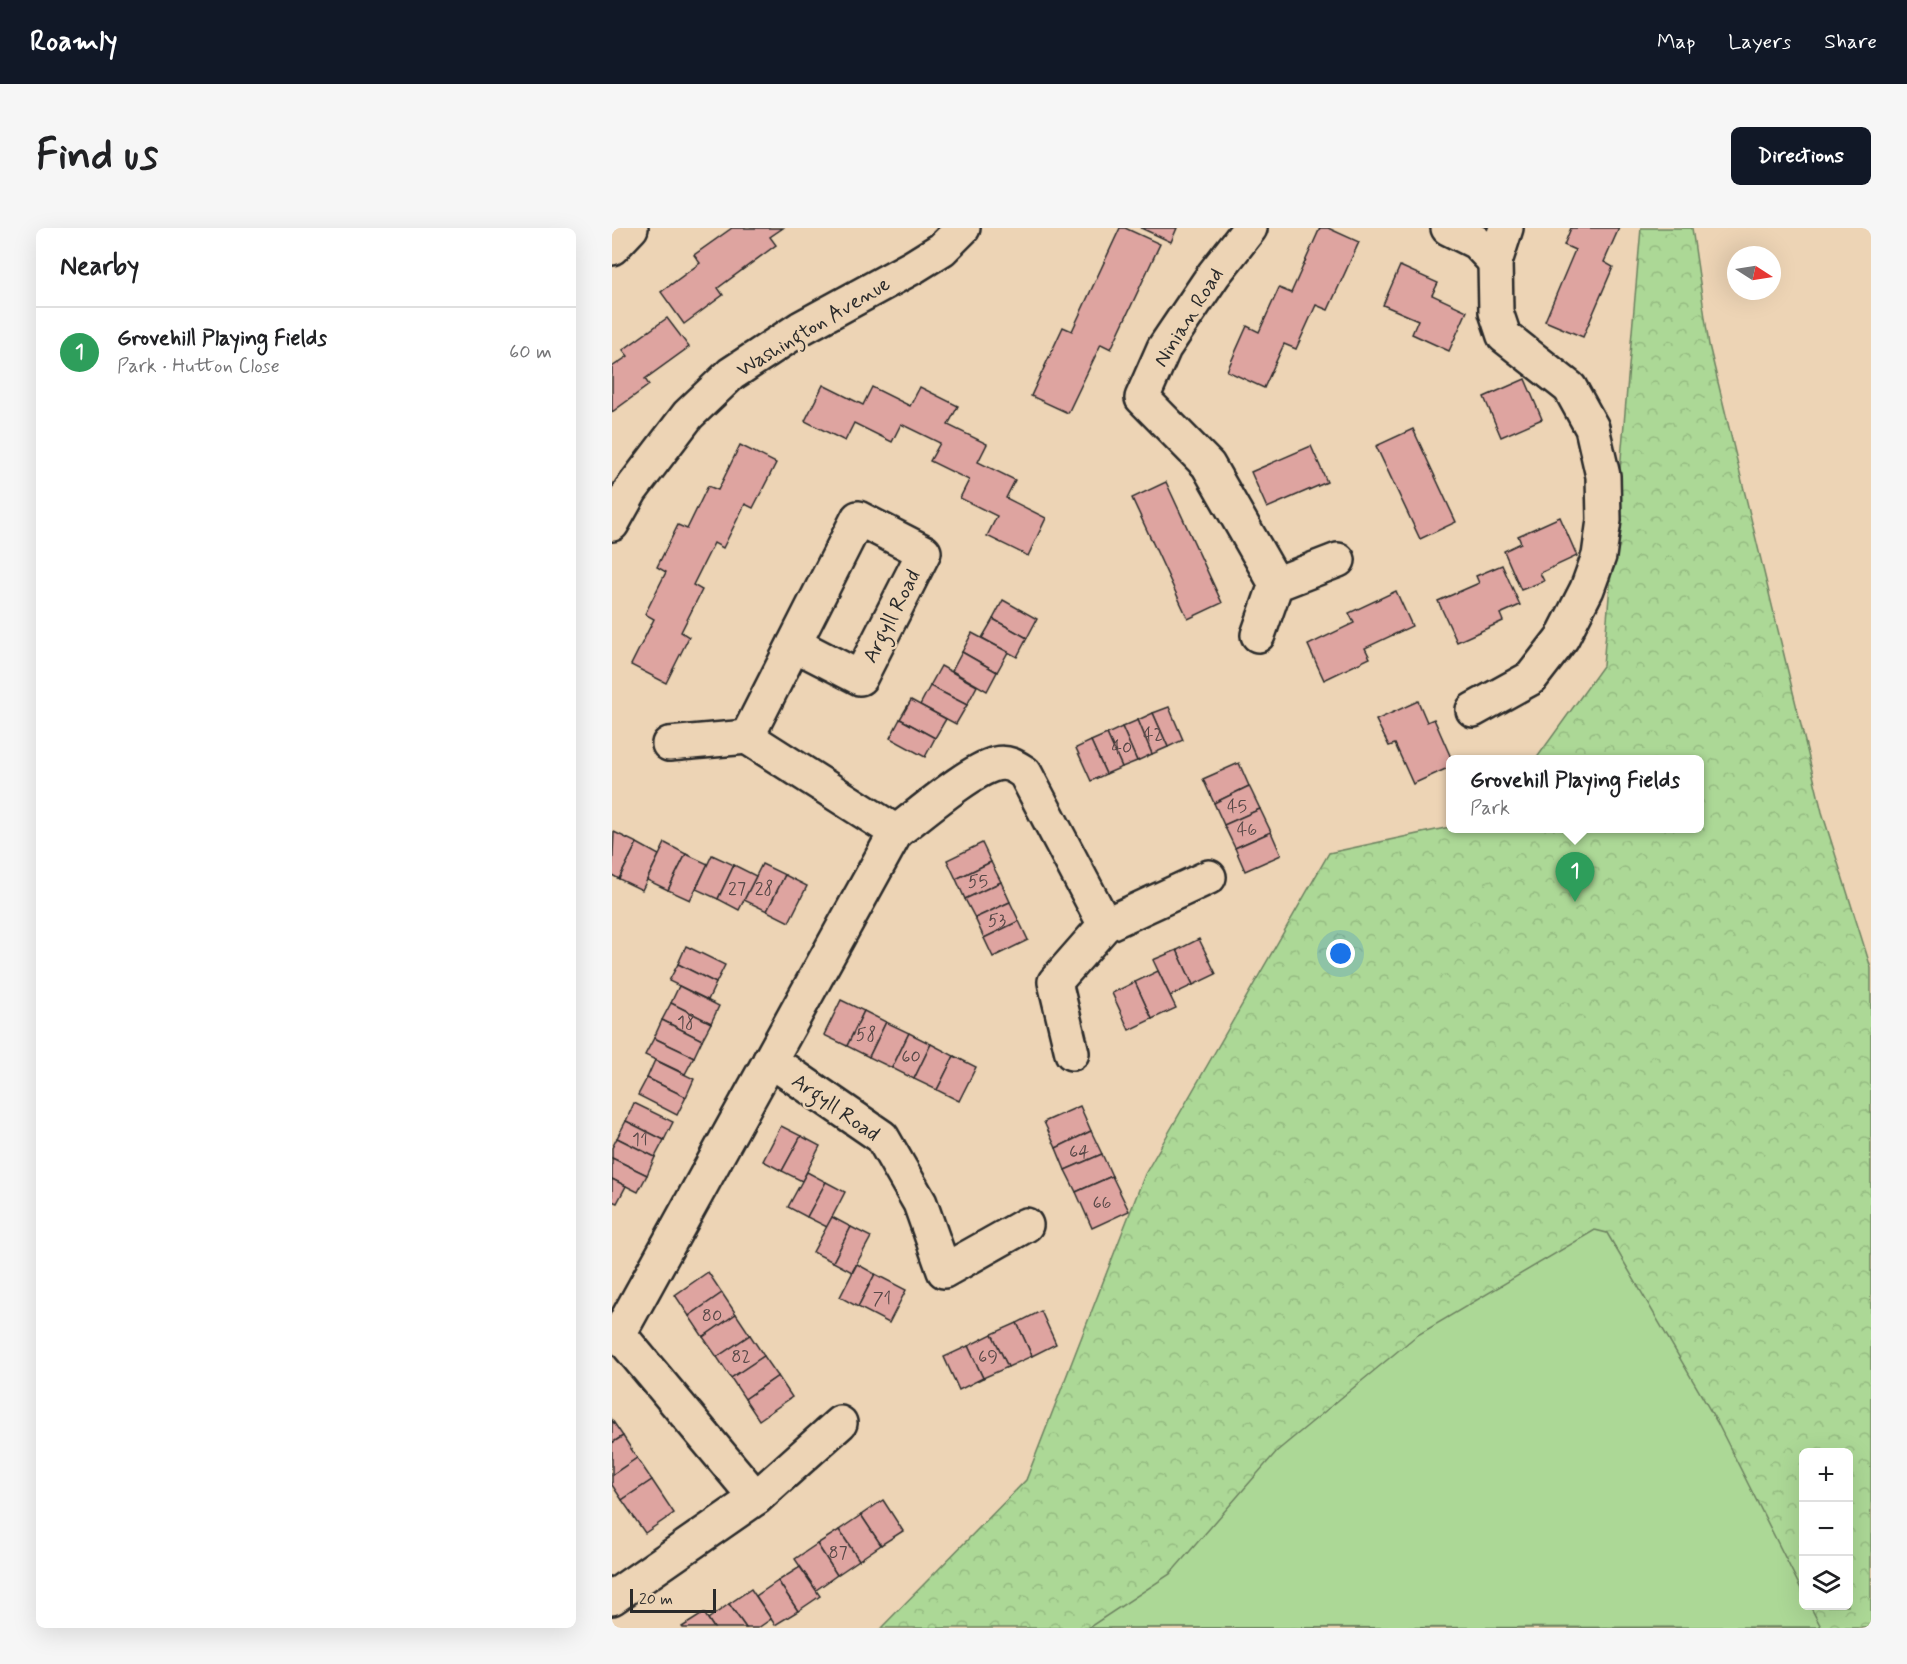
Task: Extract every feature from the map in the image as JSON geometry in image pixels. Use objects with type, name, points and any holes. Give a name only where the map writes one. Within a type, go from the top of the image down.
[{"type":"street","points":[[612,248],[631,228]]},
{"type":"street","name":"Washington Avenue","points":[[612,524],[631,490],[688,415],[731,375],[801,328],[942,249],[963,228]]},
{"type":"street","name":"Ninian Road","points":[[1250,228],[1214,274],[1164,348],[1142,398],[1208,465],[1276,584]]},
{"type":"street","points":[[1448,228],[1476,242],[1495,262]]},
{"type":"street","points":[[1473,710],[1532,678],[1562,638],[1587,590],[1599,556],[1604,520],[1603,476],[1592,428],[1570,388],[1504,336],[1496,312],[1495,262],[1506,228]]},
{"type":"street","name":"Argyll Road","points":[[747,737],[794,644],[858,518],[924,552],[860,678],[794,644]]},
{"type":"street","points":[[1258,635],[1276,584],[1338,560]]},
{"type":"street","points":[[669,744],[747,737],[896,832]]},
{"type":"street","name":"Argyll Road","points":[[756,1498],[615,1335],[896,832],[968,777],[995,764],[1012,764],[1025,773],[1105,925]]},
{"type":"street","points":[[1072,1053],[1055,982],[1105,925],[1209,877]]},
{"type":"street","name":"Argyll Road","points":[[770,1060],[882,1137],[920,1203],[944,1270],[1026,1225]]},
{"type":"street","points":[[612,1598],[756,1498],[840,1424]]},
{"type":"green space","points":[[1641,228],[1692,228],[1709,345],[1822,812],[1871,968],[1871,1628],[881,1628],[1026,1480],[1145,1174],[1329,853],[1446,828],[1446,833],[1704,833],[1704,755],[1539,755],[1603,666]]},
{"type":"green space","points":[[1595,1230],[1607,1233],[1717,1422],[1799,1585],[1799,1610],[1812,1610],[1821,1627],[1088,1628],[1170,1574],[1277,1451],[1416,1336]]},
{"type":"building","points":[[732,228],[783,228],[770,237],[776,245],[718,288],[723,295],[684,324],[661,292],[700,263],[694,255]]},
{"type":"building","points":[[1120,228],[1125,228],[1160,244],[1111,349],[1101,344],[1068,413],[1031,396],[1063,327],[1072,331]]},
{"type":"building","points":[[1141,228],[1177,228],[1171,242]]},
{"type":"building","points":[[1320,228],[1328,228],[1359,242],[1328,310],[1316,305],[1296,349],[1284,344],[1264,388],[1227,371],[1247,326],[1259,332],[1279,288],[1291,293]]},
{"type":"building","points":[[1571,228],[1619,228],[1604,262],[1613,267],[1583,337],[1545,321],[1575,250],[1564,245]]},
{"type":"building","points":[[1400,266],[1438,283],[1432,295],[1467,311],[1449,351],[1412,334],[1418,320],[1383,305]]},
{"type":"building","points":[[667,318],[689,347],[645,379],[649,385],[612,412],[612,367],[628,356],[623,350]]},
{"type":"building","points":[[1525,379],[1542,419],[1501,437],[1484,397]]},
{"type":"building","points":[[823,385],[863,405],[872,387],[910,406],[920,387],[958,406],[948,425],[987,444],[978,462],[1015,480],[1006,498],[1046,518],[1028,556],[987,536],[997,516],[960,498],[969,480],[930,461],[940,443],[901,424],[892,442],[854,423],[845,441],[805,421]]},
{"type":"building","points":[[1413,429],[1456,522],[1420,539],[1376,446]]},
{"type":"building","points":[[740,445],[776,463],[753,508],[745,504],[723,548],[714,543],[693,585],[702,590],[681,632],[689,637],[666,683],[631,665],[654,619],[645,614],[666,572],[657,567],[678,525],[687,529],[708,486],[718,490]]},
{"type":"building","points":[[1311,446],[1327,482],[1267,508],[1251,472]]},
{"type":"building","points":[[1166,482],[1222,603],[1188,619],[1132,498]]},
{"type":"building","points":[[1560,517],[1577,556],[1540,573],[1544,581],[1521,590],[1504,551],[1521,543],[1518,536]]},
{"type":"building","points":[[1502,565],[1520,605],[1500,614],[1503,621],[1457,642],[1438,601],[1479,583],[1476,576]]},
{"type":"building","points":[[1396,591],[1412,626],[1365,648],[1370,658],[1324,680],[1308,645],[1354,623],[1349,613]]},
{"type":"building","points":[[1003,600],[1037,619],[1027,638],[993,619]]},
{"type":"building","points":[[993,619],[1027,638],[1017,657],[982,638]]},
{"type":"building","points":[[972,633],[1008,652],[997,672],[962,652]]},
{"type":"building","points":[[962,652],[997,672],[987,691],[952,671]]},
{"type":"building","points":[[941,666],[977,686],[967,705],[930,686]]},
{"type":"building","points":[[930,686],[967,705],[956,724],[920,705]]},
{"type":"building","points":[[911,700],[946,719],[935,738],[900,719]]},
{"type":"building","points":[[1418,701],[1427,722],[1434,719],[1450,755],[1446,755],[1446,769],[1413,784],[1395,744],[1389,746],[1376,720]]},
{"type":"building","points":[[1169,707],[1183,740],[1168,747],[1153,713]]},
{"type":"building","points":[[1153,713],[1168,747],[1152,754],[1138,720]]},
{"type":"building","points":[[900,719],[935,738],[925,757],[890,738]]},
{"type":"building","points":[[1138,720],[1152,754],[1137,761],[1122,727]]},
{"type":"building","points":[[1122,727],[1137,761],[1122,767],[1107,734]]},
{"type":"building","points":[[1107,734],[1122,767],[1106,774],[1091,741]]},
{"type":"building","points":[[1091,741],[1106,774],[1091,781],[1076,748]]},
{"type":"building","points":[[1239,763],[1249,786],[1214,803],[1203,779]]},
{"type":"building","points":[[1249,786],[1260,809],[1224,825],[1214,803]]},
{"type":"building","points":[[1260,809],[1271,832],[1235,848],[1224,825]]},
{"type":"building","points":[[614,832],[637,843],[619,879],[612,875]]},
{"type":"building","points":[[1271,832],[1281,855],[1245,871],[1235,848]]},
{"type":"building","points":[[637,843],[659,855],[642,890],[619,879]]},
{"type":"building","points":[[665,843],[686,854],[668,890],[647,880]]},
{"type":"building","points":[[982,843],[991,862],[956,879],[947,860]]},
{"type":"building","points":[[686,854],[708,864],[690,900],[668,890]]},
{"type":"building","points":[[712,855],[734,865],[718,899],[696,889]]},
{"type":"building","points":[[991,862],[1001,882],[965,899],[956,879]]},
{"type":"building","points":[[762,864],[785,875],[767,911],[744,900]]},
{"type":"building","points":[[734,865],[756,876],[739,910],[718,899]]},
{"type":"building","points":[[785,875],[807,886],[789,922],[767,911]]},
{"type":"building","points":[[1001,882],[1010,902],[975,918],[965,899]]},
{"type":"building","points":[[1010,902],[1019,921],[984,938],[975,918]]},
{"type":"building","points":[[1019,921],[1028,940],[993,957],[984,938]]},
{"type":"building","points":[[1199,939],[1216,974],[1193,985],[1177,950]]},
{"type":"building","points":[[686,946],[725,965],[716,983],[678,964]]},
{"type":"building","points":[[1177,950],[1193,985],[1170,996],[1153,960]]},
{"type":"building","points":[[678,964],[716,983],[708,1000],[669,981]]},
{"type":"building","points":[[1158,971],[1176,1008],[1152,1019],[1135,982]]},
{"type":"building","points":[[1135,982],[1152,1019],[1129,1030],[1112,993]]},
{"type":"building","points":[[679,986],[719,1006],[711,1023],[671,1003]]},
{"type":"building","points":[[841,1000],[864,1011],[847,1046],[824,1035]]},
{"type":"building","points":[[671,1003],[711,1023],[702,1040],[662,1020]]},
{"type":"building","points":[[864,1011],[886,1022],[869,1057],[847,1046]]},
{"type":"building","points":[[662,1020],[702,1040],[694,1057],[654,1038]]},
{"type":"building","points":[[886,1022],[909,1033],[892,1068],[869,1057]]},
{"type":"building","points":[[909,1033],[931,1044],[914,1079],[892,1068]]},
{"type":"building","points":[[654,1038],[694,1057],[685,1074],[645,1055]]},
{"type":"building","points":[[931,1044],[954,1056],[937,1090],[914,1079]]},
{"type":"building","points":[[954,1056],[976,1067],[959,1101],[937,1090]]},
{"type":"building","points":[[655,1060],[694,1079],[686,1097],[647,1078]]},
{"type":"building","points":[[647,1078],[686,1097],[677,1115],[638,1095]]},
{"type":"building","points":[[634,1103],[673,1122],[664,1140],[626,1121]]},
{"type":"building","points":[[1080,1106],[1091,1131],[1056,1148],[1044,1122]]},
{"type":"building","points":[[626,1121],[664,1140],[655,1157],[617,1138]]},
{"type":"building","points":[[781,1126],[801,1136],[782,1171],[763,1161]]},
{"type":"building","points":[[1091,1131],[1102,1154],[1065,1170],[1056,1148]]},
{"type":"building","points":[[801,1136],[820,1146],[802,1181],[782,1171]]},
{"type":"building","points":[[617,1138],[655,1157],[647,1175],[612,1158],[612,1148]]},
{"type":"building","points":[[1102,1154],[1112,1176],[1076,1192],[1065,1170]]},
{"type":"building","points":[[612,1158],[647,1175],[638,1192],[612,1179]]},
{"type":"building","points":[[807,1172],[826,1182],[807,1217],[788,1207]]},
{"type":"building","points":[[1112,1176],[1129,1211],[1092,1228],[1076,1192]]},
{"type":"building","points":[[612,1179],[626,1186],[617,1203],[612,1201]]},
{"type":"building","points":[[826,1182],[845,1192],[827,1227],[807,1217]]},
{"type":"building","points":[[832,1217],[851,1227],[833,1262],[813,1252]]},
{"type":"building","points":[[851,1227],[871,1237],[852,1272],[833,1262]]},
{"type":"building","points":[[857,1264],[875,1274],[858,1307],[840,1297]]},
{"type":"building","points":[[708,1272],[722,1293],[689,1316],[675,1295]]},
{"type":"building","points":[[875,1274],[906,1290],[889,1323],[858,1307]]},
{"type":"building","points":[[722,1293],[736,1314],[703,1337],[689,1316]]},
{"type":"building","points":[[1041,1311],[1056,1344],[1032,1356],[1017,1323]]},
{"type":"building","points":[[736,1314],[750,1335],[717,1357],[703,1337]]},
{"type":"building","points":[[1017,1323],[1032,1356],[1008,1367],[992,1334]]},
{"type":"building","points":[[992,1334],[1008,1367],[983,1378],[968,1346]]},
{"type":"building","points":[[750,1335],[764,1356],[731,1378],[717,1357]]},
{"type":"building","points":[[968,1346],[983,1378],[959,1390],[944,1357]]},
{"type":"building","points":[[764,1356],[778,1376],[745,1399],[731,1378]]},
{"type":"building","points":[[778,1376],[792,1397],[759,1420],[745,1399]]},
{"type":"building","points":[[612,1420],[623,1436],[612,1443]]},
{"type":"building","points":[[623,1436],[637,1458],[612,1475],[612,1443]]},
{"type":"building","points":[[637,1458],[652,1480],[622,1500],[612,1485],[612,1475]]},
{"type":"building","points":[[652,1480],[674,1513],[645,1533],[622,1500]]},
{"type":"building","points":[[883,1500],[903,1531],[881,1545],[861,1515]]},
{"type":"building","points":[[861,1515],[881,1545],[859,1560],[839,1530]]},
{"type":"building","points":[[839,1530],[859,1560],[837,1575],[817,1544]]},
{"type":"building","points":[[817,1544],[837,1575],[816,1590],[795,1559]]},
{"type":"building","points":[[800,1567],[820,1596],[798,1611],[778,1581]]},
{"type":"building","points":[[778,1581],[798,1611],[775,1625],[756,1596]]},
{"type":"building","points":[[751,1589],[771,1619],[758,1628],[746,1628],[729,1604]]},
{"type":"building","points":[[729,1604],[746,1628],[714,1628],[708,1619]]},
{"type":"building","points":[[704,1613],[714,1628],[682,1627]]},
{"type":"place","name":"Grovehill Playing Fields","points":[[1575,902]]}]
